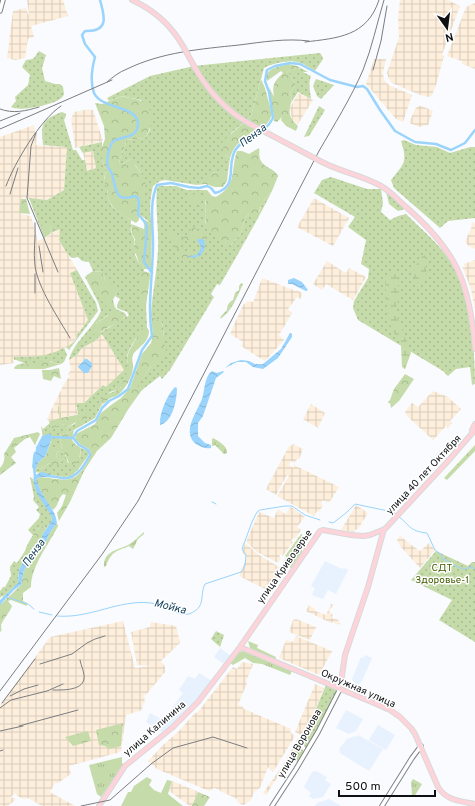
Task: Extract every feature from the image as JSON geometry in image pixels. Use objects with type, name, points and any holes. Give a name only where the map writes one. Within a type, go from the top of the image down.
[{"type":"main road","points":[[0,11],[3,0]]},
{"type":"main road","points":[[132,0],[149,9],[163,20],[184,46]]},
{"type":"main road","points":[[135,0],[150,8],[164,19],[173,29],[203,82],[219,101],[238,116],[322,161],[362,177],[383,188],[419,218],[439,238],[456,263],[466,286],[473,311],[475,332]]},
{"type":"main road","points":[[439,238],[452,259],[465,286],[471,311],[475,349]]},
{"type":"main road","points":[[474,430],[475,424]]},
{"type":"main road","name":"улица 40 лет Октября","points":[[442,467],[474,430]]},
{"type":"main road","name":"улица 40 лет Октября","points":[[385,529],[474,430]]},
{"type":"main road","points":[[340,689],[343,663],[385,529]]},
{"type":"main road","name":"улица Кривозерье","points":[[240,647],[320,531],[323,530],[363,536],[385,529]]},
{"type":"main road","name":"Окружная улица","points":[[240,647],[386,708],[400,717],[411,728],[421,746],[438,787],[443,795],[448,798],[475,804]]},
{"type":"main road","name":"улица Калинина","points":[[99,806],[125,766],[188,712],[240,647]]},
{"type":"main road","name":"улица Воронова","points":[[272,806],[296,771],[340,689]]},
{"type":"main road","points":[[382,806],[421,746]]},
{"type":"shaded area","points":[[27,0],[63,0],[68,16],[31,26],[34,37],[28,39],[25,58],[15,60],[7,58],[13,11],[26,8],[29,14]]},
{"type":"shaded area","points":[[400,0],[448,0],[460,6],[442,55],[444,56],[436,85],[432,95],[429,97],[420,95],[392,83],[387,73],[399,37],[398,18]]},
{"type":"shaded area","points":[[475,3],[475,69],[462,64],[462,61],[447,56],[466,7]]},
{"type":"shaded area","points":[[374,59],[386,59],[383,73],[384,80],[389,85],[412,95],[403,122],[396,119],[366,84]]},
{"type":"shaded area","points":[[298,93],[313,100],[298,124],[292,120],[290,108]]},
{"type":"shaded area","points":[[418,106],[422,106],[433,111],[428,125],[420,127],[409,123],[415,109]]},
{"type":"shaded area","points":[[90,109],[93,110],[103,141],[75,148],[71,119],[74,112]]},
{"type":"shaded area","points":[[34,125],[35,132],[37,133],[36,145],[67,147],[64,190],[47,200],[23,198],[21,214],[31,216],[38,241],[50,235],[50,232],[53,233],[60,229],[59,240],[77,270],[70,273],[88,320],[70,346],[50,355],[14,357],[14,363],[0,365],[0,137]]},
{"type":"shaded area","points":[[93,151],[96,168],[87,171],[83,153]]},
{"type":"shaded area","points":[[314,198],[349,218],[333,246],[297,227]]},
{"type":"shaded area","points":[[472,222],[475,223],[475,249],[465,242],[472,226]]},
{"type":"shaded area","points":[[475,260],[475,309],[471,289],[462,266],[465,268],[464,264]]},
{"type":"shaded area","points":[[327,261],[344,272],[347,272],[349,268],[366,277],[353,300],[326,284],[322,290],[313,284]]},
{"type":"shaded area","points":[[262,278],[296,291],[297,290],[303,294],[300,299],[297,297],[288,309],[292,313],[279,335],[284,340],[265,361],[241,346],[243,342],[230,334],[243,305],[248,301],[253,302]]},
{"type":"shaded area","points":[[102,334],[124,370],[106,388],[103,385],[84,403],[76,407],[78,414],[49,421],[47,419],[64,384],[70,376],[68,374],[71,370],[69,360],[77,355],[82,348],[95,341]]},
{"type":"shaded area","points":[[433,391],[448,397],[461,409],[450,421],[452,423],[448,428],[446,426],[433,440],[407,416],[405,412],[412,403],[418,407]]},
{"type":"shaded area","points":[[311,404],[325,413],[318,428],[303,419]]},
{"type":"shaded area","points":[[293,444],[303,449],[299,459],[297,459],[295,463],[291,461],[289,465],[293,468],[294,465],[339,487],[329,503],[323,500],[321,504],[323,505],[319,512],[317,511],[314,516],[277,496],[289,476],[287,475],[276,495],[266,489],[289,446]]},
{"type":"shaded area","points":[[356,505],[368,513],[358,529],[354,532],[341,530]]},
{"type":"shaded area","points":[[291,507],[305,517],[297,527],[301,530],[295,539],[293,538],[291,541],[293,542],[283,556],[281,554],[279,557],[281,558],[278,563],[257,552],[246,542],[259,512],[274,518],[278,509],[285,514]]},
{"type":"shaded area","points":[[400,536],[420,551],[429,543],[435,550],[420,568],[400,546],[397,540]]},
{"type":"shaded area","points":[[245,543],[259,555],[281,568],[269,591],[239,576],[247,557],[242,552]]},
{"type":"shaded area","points":[[325,561],[342,569],[344,568],[348,570],[336,594],[328,590],[323,599],[312,595],[315,588],[311,586]]},
{"type":"shaded area","points":[[331,604],[333,605],[329,612],[333,615],[331,618],[339,620],[339,625],[332,622],[331,623],[306,611],[309,605],[315,609],[315,611],[326,615]]},
{"type":"shaded area","points":[[296,619],[316,627],[310,640],[289,632],[293,620]]},
{"type":"shaded area","points":[[123,621],[135,668],[151,666],[137,665],[131,632],[150,627],[151,622],[176,626],[180,643],[161,661],[165,667],[165,672],[146,695],[144,695],[145,703],[143,703],[142,710],[126,715],[121,751],[69,766],[71,774],[58,783],[55,783],[50,792],[75,806],[42,806],[28,798],[21,798],[15,794],[16,792],[8,800],[13,797],[16,800],[7,806],[0,806],[2,804],[0,805],[0,705],[50,637]]},
{"type":"shaded area","points":[[296,636],[332,651],[319,675],[279,658],[286,640],[293,642]]},
{"type":"shaded area","points":[[220,648],[231,656],[224,664],[214,657]]},
{"type":"shaded area","points":[[365,655],[372,658],[362,681],[359,684],[355,684],[352,679],[361,657],[363,658]]},
{"type":"shaded area","points":[[242,662],[253,664],[238,705],[291,729],[290,732],[295,736],[273,772],[268,767],[260,788],[255,791],[250,801],[243,805],[237,802],[238,800],[235,798],[220,790],[214,788],[209,791],[157,769],[148,761],[194,714],[198,712],[233,667],[237,669]]},
{"type":"shaded area","points":[[199,673],[212,681],[183,716],[162,732],[146,722],[150,713],[163,720],[183,693],[179,690],[188,676],[195,679]]},
{"type":"shaded area","points":[[315,684],[324,688],[304,737],[295,732]]},
{"type":"shaded area","points":[[346,710],[363,719],[356,731],[349,734],[336,728]]},
{"type":"shaded area","points":[[378,725],[395,735],[386,750],[369,740]]},
{"type":"shaded area","points":[[358,735],[383,749],[369,771],[340,753],[339,749],[347,739],[355,736],[357,737]]},
{"type":"shaded area","points":[[298,738],[302,739],[266,795],[263,793],[283,765]]},
{"type":"shaded area","points":[[316,771],[327,777],[325,780],[331,784],[323,797],[313,799],[309,796],[311,793],[304,787],[312,772]]},
{"type":"shaded area","points":[[172,781],[199,792],[192,806],[169,791]]},
{"type":"shaded area","points":[[329,799],[341,806],[315,806],[317,803]]},
{"type":"green space","points":[[39,51],[46,55],[42,68],[45,81],[60,84],[63,87],[64,95],[56,101],[43,105],[21,109],[11,107],[16,101],[15,97],[28,85],[30,75],[22,67],[26,60],[33,59]]},
{"type":"green space","points":[[320,53],[323,59],[315,71],[301,63],[292,61],[277,63],[264,68],[251,116],[230,134],[225,155],[230,158],[228,172],[214,172],[197,185],[165,180],[160,181],[153,186],[152,191],[150,210],[152,224],[139,214],[141,203],[141,173],[131,159],[119,164],[126,140],[145,138],[150,130],[141,100],[122,96],[109,101],[107,98],[150,76],[194,66]]},
{"type":"green space","points":[[288,64],[302,69],[296,68],[294,71],[298,74],[295,75],[290,70],[287,72],[292,75],[291,77],[295,82],[295,86],[291,91],[290,97],[292,98],[290,116],[298,126],[296,131],[286,126],[281,120],[282,117],[277,122],[274,121],[269,87],[274,97],[274,84],[283,73],[281,71],[267,81],[268,73],[270,71],[276,67]]},
{"type":"green space","points":[[296,68],[303,69],[303,72],[311,76],[309,84],[311,99],[298,92],[291,103],[291,91],[295,86],[295,82],[287,72],[290,70],[294,71]]},
{"type":"green space","points":[[261,79],[272,114],[265,125],[238,144],[233,150],[230,158],[225,155],[222,142],[251,116]]},
{"type":"green space","points":[[316,79],[334,85],[321,99],[317,96],[313,86]]},
{"type":"green space","points":[[122,96],[137,99],[146,104],[152,118],[150,129],[145,138],[126,140],[119,164],[131,159],[136,160],[135,165],[144,179],[146,186],[139,220],[136,223],[115,209],[108,197],[107,187],[104,181],[106,170],[102,160],[102,147],[105,139],[104,126],[95,103],[102,104]]},
{"type":"green space","points":[[319,106],[325,110],[309,136],[304,137]]},
{"type":"green space","points":[[62,112],[66,114],[64,120],[73,150],[76,150],[82,160],[85,160],[87,171],[96,168],[93,151],[83,153],[79,147],[102,142],[102,160],[106,170],[104,179],[107,185],[108,197],[111,205],[117,211],[131,220],[131,231],[135,241],[132,249],[139,263],[142,264],[144,269],[141,306],[146,306],[147,328],[137,336],[131,346],[127,356],[128,371],[120,389],[110,392],[101,403],[102,404],[95,418],[60,436],[62,450],[49,446],[51,442],[49,435],[43,437],[41,426],[43,429],[50,423],[50,426],[66,424],[66,428],[83,419],[78,414],[76,403],[84,403],[103,385],[106,387],[124,370],[102,334],[95,341],[82,348],[77,355],[69,360],[71,353],[101,311],[85,277],[86,276],[88,281],[115,308],[115,306],[116,309],[125,313],[127,317],[129,315],[127,312],[117,307],[120,299],[115,296],[117,292],[105,280],[103,272],[93,271],[89,262],[82,261],[78,257],[72,258],[68,255],[59,240],[60,229],[51,233],[51,225],[40,227],[29,198],[47,200],[64,190],[67,147],[43,145],[42,132],[44,124],[46,120]],"holes":[[[108,315],[125,317],[119,322],[100,333],[96,323]]]},
{"type":"green space","points":[[404,140],[416,145],[437,147],[450,153],[475,147],[475,218],[448,221],[440,228],[394,188],[391,180],[404,162],[401,141]]},
{"type":"green space","points":[[259,148],[259,156],[261,161],[278,176],[272,191],[262,203],[257,216],[249,214],[245,218],[241,233],[231,245],[223,243],[205,226],[206,202],[204,190],[207,190],[212,196],[216,197],[223,192],[228,187],[232,177],[237,151],[242,151],[249,154]]},
{"type":"green space","points":[[220,170],[228,172],[227,181],[223,187],[215,187],[205,184],[197,185],[209,174]]},
{"type":"green space","points":[[331,177],[367,189],[381,189],[383,203],[381,212],[390,220],[406,214],[445,254],[460,282],[465,298],[472,334],[475,384],[472,385],[470,367],[456,369],[448,376],[443,371],[358,320],[353,308],[354,301],[368,278],[369,269],[361,264],[366,240],[348,227],[355,217],[314,193],[322,180]]},
{"type":"green space","points":[[159,186],[176,186],[187,190],[204,190],[206,197],[205,222],[207,228],[215,237],[231,245],[241,233],[245,218],[249,214],[259,212],[262,203],[272,191],[220,285],[217,284],[211,294],[214,297],[170,370],[162,379],[160,376],[142,390],[137,386],[149,369],[162,357],[165,351],[161,321],[151,316],[157,267],[157,188]]},
{"type":"green space","points":[[386,191],[405,209],[398,211],[389,204]]},
{"type":"green space","points":[[194,194],[198,196],[200,200],[198,204],[194,206],[190,204],[188,200],[190,196]]},
{"type":"green space","points":[[21,199],[26,199],[30,214],[19,213]]},
{"type":"green space","points":[[145,220],[152,224],[151,269],[144,269],[142,264],[139,263],[136,254],[132,252],[135,239],[132,234],[131,224],[144,229]]},
{"type":"green space","points":[[49,222],[51,225],[50,234],[44,238],[40,227]]},
{"type":"green space","points":[[193,227],[205,234],[206,241],[199,239],[197,241],[183,241],[177,250],[173,248],[174,243],[170,240],[168,235],[170,232],[182,238],[189,234],[191,228]]},
{"type":"green space","points":[[182,252],[198,253],[197,255],[187,256],[192,258],[192,260],[182,261],[176,255]]},
{"type":"green space","points":[[425,255],[427,277],[424,283],[420,284],[416,281],[413,270],[420,258]]},
{"type":"green space","points":[[394,268],[400,293],[395,311],[411,353],[405,369],[402,367],[401,345],[391,327],[387,304],[385,279]]},
{"type":"green space","points":[[77,270],[96,303],[98,311],[69,350],[66,347],[75,340],[88,320],[70,273]]},
{"type":"green space","points":[[93,271],[103,272],[105,280],[115,286],[117,292],[113,300],[115,308],[108,309],[88,281],[86,276]]},
{"type":"green space","points":[[143,271],[150,273],[146,306],[141,306],[139,275],[143,274]]},
{"type":"green space","points":[[241,283],[243,284],[234,303],[228,313],[220,319],[227,310],[228,304],[233,300],[235,293],[239,290]]},
{"type":"green space","points":[[113,312],[125,315],[124,318],[120,322],[96,335],[91,333],[92,326]]},
{"type":"green space","points":[[151,316],[161,321],[166,351],[163,357],[149,369],[138,386],[142,390],[111,438],[97,451],[84,471],[70,502],[59,521],[57,513],[62,506],[66,495],[63,494],[53,510],[45,500],[36,480],[40,477],[65,480],[71,479],[80,472],[85,465],[91,455],[89,449],[81,445],[75,439],[76,434],[95,424],[101,413],[121,398],[130,388],[142,354],[151,343],[153,335]]},
{"type":"green space","points":[[143,328],[147,328],[149,335],[146,341],[133,355],[132,372],[128,383],[118,395],[110,398],[102,404],[101,403],[105,395],[120,389],[128,370],[127,358],[129,351]]},
{"type":"green space","points":[[64,348],[67,355],[64,362],[61,364],[53,363],[51,361],[37,364],[27,364],[14,360],[14,357],[40,356]]},
{"type":"green space","points":[[48,360],[53,363],[61,364],[44,369],[14,368],[21,364],[32,364]]},
{"type":"green space","points":[[59,368],[61,379],[54,376],[51,381],[43,379],[42,370]]},
{"type":"green space","points":[[405,374],[414,379],[399,401],[391,408],[390,403],[388,402],[394,389]]},
{"type":"green space","points":[[58,406],[59,413],[61,413],[61,418],[86,413],[88,414],[87,418],[85,420],[81,419],[81,422],[77,425],[75,424],[76,422],[66,428],[65,424],[51,428],[49,421],[60,418],[60,414],[58,414]]},
{"type":"green space","points":[[74,430],[72,440],[81,448],[79,460],[74,465],[69,462],[65,454],[59,451],[57,452],[56,456],[62,461],[57,466],[53,467],[50,463],[40,469],[36,468],[38,463],[46,455],[49,446],[62,449],[60,436]]},
{"type":"green space","points":[[38,432],[40,434],[35,445],[30,437],[14,448],[16,452],[11,457],[16,463],[0,475],[0,468],[4,461],[4,454],[14,438]]},
{"type":"green space","points":[[213,438],[225,446],[227,453],[224,454],[215,445],[212,446]]},
{"type":"green space","points":[[475,445],[475,451],[447,480],[444,478]]},
{"type":"green space","points":[[81,448],[88,451],[88,456],[77,471],[71,476],[64,477],[35,472],[36,468],[40,469],[50,463],[62,461],[56,456],[57,452],[59,451],[65,454],[68,463],[80,457]]},
{"type":"green space","points":[[30,477],[33,479],[36,489],[52,517],[51,522],[46,529],[42,526],[38,529],[34,536],[28,530],[39,518],[40,514],[36,510],[39,507],[33,500],[34,497]]},
{"type":"green space","points":[[57,523],[58,526],[37,563],[31,587],[23,593],[23,601],[27,603],[27,606],[11,600],[8,601],[12,606],[1,625],[1,632],[0,605],[21,585],[24,570],[47,540],[49,534]]},
{"type":"green space","points":[[42,526],[46,529],[42,535],[42,539],[23,562],[23,557],[29,542],[38,529]]},
{"type":"green space","points":[[144,532],[144,534],[138,539],[133,549],[129,546],[114,553],[104,567],[104,562],[109,554],[130,544]]},
{"type":"green space","points":[[301,534],[305,537],[301,546],[302,552],[291,568],[283,562],[287,557],[285,556]]},
{"type":"green space","points":[[25,551],[23,562],[19,570],[18,583],[0,598],[0,591],[3,587],[5,587],[11,576],[10,567],[14,561],[17,563]]},
{"type":"green space","name":"СДТ Здоровье-1","points":[[436,551],[468,566],[472,562],[475,562],[475,642],[439,620],[452,600],[411,580]]},
{"type":"green space","points":[[216,631],[224,635],[220,647],[211,639]]},
{"type":"green space","points":[[248,641],[258,645],[257,648],[276,657],[275,660],[250,648]]},
{"type":"green space","points":[[243,651],[292,671],[290,675],[262,664],[253,663],[245,658],[233,665],[230,663],[239,652]]},
{"type":"green space","points":[[326,685],[337,692],[306,749],[302,742]]},
{"type":"green space","points":[[123,723],[121,746],[109,749],[105,746],[99,745],[96,730]]},
{"type":"green space","points":[[88,731],[91,741],[73,746],[65,737]]},
{"type":"green space","points":[[299,744],[304,752],[299,763],[291,759]]},
{"type":"green space","points":[[122,757],[122,763],[124,765],[101,797],[97,794],[89,765]]},
{"type":"green space","points":[[147,777],[152,780],[149,785],[154,790],[161,793],[167,780],[172,781],[168,794],[183,806],[121,806],[128,792],[131,792],[134,786]]},
{"type":"green space","points":[[413,779],[422,784],[414,797],[412,796],[411,782]]},
{"type":"green space","points":[[198,792],[210,797],[204,806],[192,806]]},
{"type":"water","points":[[199,239],[203,239],[205,242],[204,250],[201,255],[194,258],[187,256],[197,255],[201,248],[197,241]]},
{"type":"water","points":[[294,278],[302,282],[308,290],[306,291],[292,284],[288,284],[288,280]]},
{"type":"water","points":[[290,333],[292,334],[292,337],[278,358],[263,369],[253,367],[246,362],[237,362],[225,368],[231,363],[241,360],[249,361],[255,364],[263,364],[281,349]]},
{"type":"water","points":[[85,359],[92,363],[88,373],[84,373],[78,367]]},
{"type":"water","points":[[212,371],[217,373],[224,372],[216,378],[203,416],[198,423],[198,436],[205,443],[211,445],[211,448],[207,448],[196,444],[190,434],[190,428],[202,399],[207,377]]},
{"type":"water","points":[[175,387],[177,388],[177,393],[173,410],[168,420],[160,425],[164,405]]},
{"type":"water","points":[[49,435],[52,437],[46,455],[38,463],[35,471],[32,467],[36,449],[43,437]]},
{"type":"water","points":[[41,472],[50,474],[50,477],[40,477],[36,480],[53,512],[57,523],[49,534],[47,540],[24,570],[21,585],[14,590],[0,605],[0,600],[18,583],[19,570],[23,562],[36,548],[42,539],[42,535],[51,522],[52,517],[35,487],[34,476]]},
{"type":"waterway","points":[[100,0],[104,18],[102,26],[93,31],[85,31],[82,35],[85,44],[95,57],[92,75],[94,93],[104,102],[133,114],[137,119],[138,125],[135,133],[117,139],[112,143],[108,153],[107,164],[112,174],[118,195],[124,198],[135,196],[138,198],[138,214],[147,227],[144,262],[152,273]]},
{"type":"waterway","name":"Пенза","points":[[73,438],[77,431],[96,420],[102,408],[109,401],[128,389],[142,350],[152,336],[150,313],[153,255],[152,207],[157,185],[171,183],[199,188],[207,186],[215,193],[223,190],[227,186],[230,180],[233,155],[236,149],[245,140],[265,128],[273,118],[269,92],[265,81],[267,70],[275,66],[290,63],[300,64],[330,80],[357,87],[363,86],[367,89],[395,131],[415,142],[436,144],[451,150],[465,143],[475,130]]},
{"type":"waterway","points":[[37,448],[43,437],[49,435],[52,437],[73,438],[79,445],[88,450],[90,455],[82,468],[71,477],[62,478],[47,476]]},
{"type":"waterway","points":[[35,453],[35,479]]},
{"type":"waterway","points":[[212,502],[216,504]]},
{"type":"waterway","name":"Мойка","points":[[329,522],[333,523],[355,504],[393,512],[396,514]]},
{"type":"waterway","name":"Мойка","points":[[57,616],[81,615],[116,606],[139,603],[151,603],[180,614],[189,614],[195,611],[200,605],[205,584],[241,572],[245,566],[246,555],[242,549],[257,512],[260,510],[292,506],[305,515],[320,520]]},
{"type":"waterway","name":"Мойка","points":[[398,516],[411,528],[427,533],[435,550],[442,555],[442,559],[449,561],[450,564],[464,569],[472,567],[475,569]]},
{"type":"waterway","points":[[7,597],[28,604],[34,609]]},
{"type":"waterway","points":[[39,612],[52,615]]},
{"type":"railway","points":[[305,42],[339,37],[359,28],[367,22],[374,12],[379,0]]},
{"type":"railway","points":[[0,691],[103,553],[138,501],[319,151],[363,70],[384,0]]},
{"type":"railway","points":[[373,70],[381,41],[387,6]]},
{"type":"railway","points":[[107,82],[114,76],[140,63],[182,52],[274,41],[309,41]]},
{"type":"railway","points":[[0,129],[112,80]]},
{"type":"railway","points":[[6,186],[15,165],[29,142],[45,121],[61,106]]},
{"type":"railway","points":[[0,109],[5,111],[20,111],[39,107]]},
{"type":"railway","points":[[0,121],[20,113]]},
{"type":"railway","points":[[36,133],[31,146],[27,198],[58,272]]},
{"type":"railway","points":[[10,194],[18,168]]},
{"type":"railway","points":[[35,223],[34,261],[37,275],[40,284],[70,338]]},
{"type":"railway","points":[[39,246],[43,272]]},
{"type":"railway","points":[[35,274],[35,293]]},
{"type":"railway","points":[[40,664],[72,654],[87,643],[105,636]]},
{"type":"railway","points":[[2,703],[35,659]]},
{"type":"railway","points":[[53,690],[71,689],[82,683],[84,674],[80,660]]},
{"type":"railway","points":[[0,708],[11,700],[47,691],[63,684]]},
{"type":"railway","points":[[10,696],[24,689],[38,685]]},
{"type":"railway","points":[[19,726],[78,710]]},
{"type":"railway","points":[[0,731],[23,726]]},
{"type":"railway","points":[[81,806],[110,800],[151,764],[173,748],[213,737],[247,748]]}]
